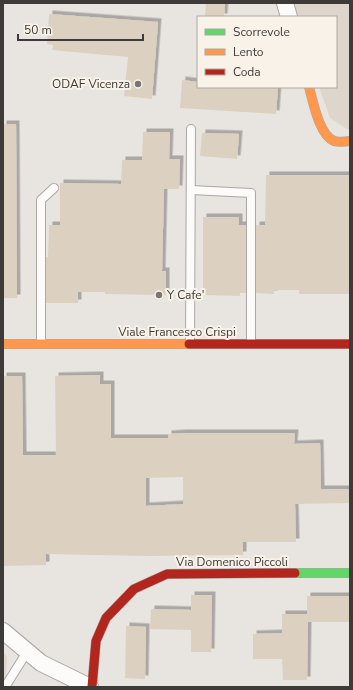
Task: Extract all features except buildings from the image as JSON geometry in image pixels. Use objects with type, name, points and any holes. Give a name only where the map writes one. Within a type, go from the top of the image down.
[{"type":"street","points":[[285,3],[289,16]]},
{"type":"street","points":[[309,88],[317,118],[326,135],[334,141],[350,141]]},
{"type":"street","name":"Viale Francesco Crispi","points":[[3,344],[350,344]]},
{"type":"street","name":"Via Domenico Piccoli","points":[[91,687],[96,641],[106,618],[134,589],[167,574],[350,573]]},
{"type":"street","points":[[3,631],[41,664],[91,687]]},
{"type":"lane","points":[[190,344],[191,129]]},
{"type":"lane","points":[[41,344],[41,200],[54,188]]},
{"type":"lane","points":[[191,190],[251,193],[251,344]]},
{"type":"lane","points":[[5,687],[27,652]]},
{"type":"shaded area","points":[[289,3],[350,3],[350,129],[347,129],[330,118],[319,88],[337,88],[337,16],[294,16]]},
{"type":"shaded area","points":[[3,652],[7,657],[5,687],[3,687]]},
{"type":"traffic: fast","points":[[295,573],[350,573]]},
{"type":"traffic: slow","points":[[309,88],[317,117],[324,132],[334,141],[350,141]]},
{"type":"traffic: slow","points":[[3,344],[189,344]]},
{"type":"traffic: jam","points":[[189,344],[350,344]]},
{"type":"traffic: jam","points":[[92,687],[96,641],[106,618],[134,589],[167,574],[295,573]]},
{"type":"place","name":"ODAF Vicenza","points":[[138,84]]},
{"type":"place","name":"Y Cafe'","points":[[159,295]]}]
